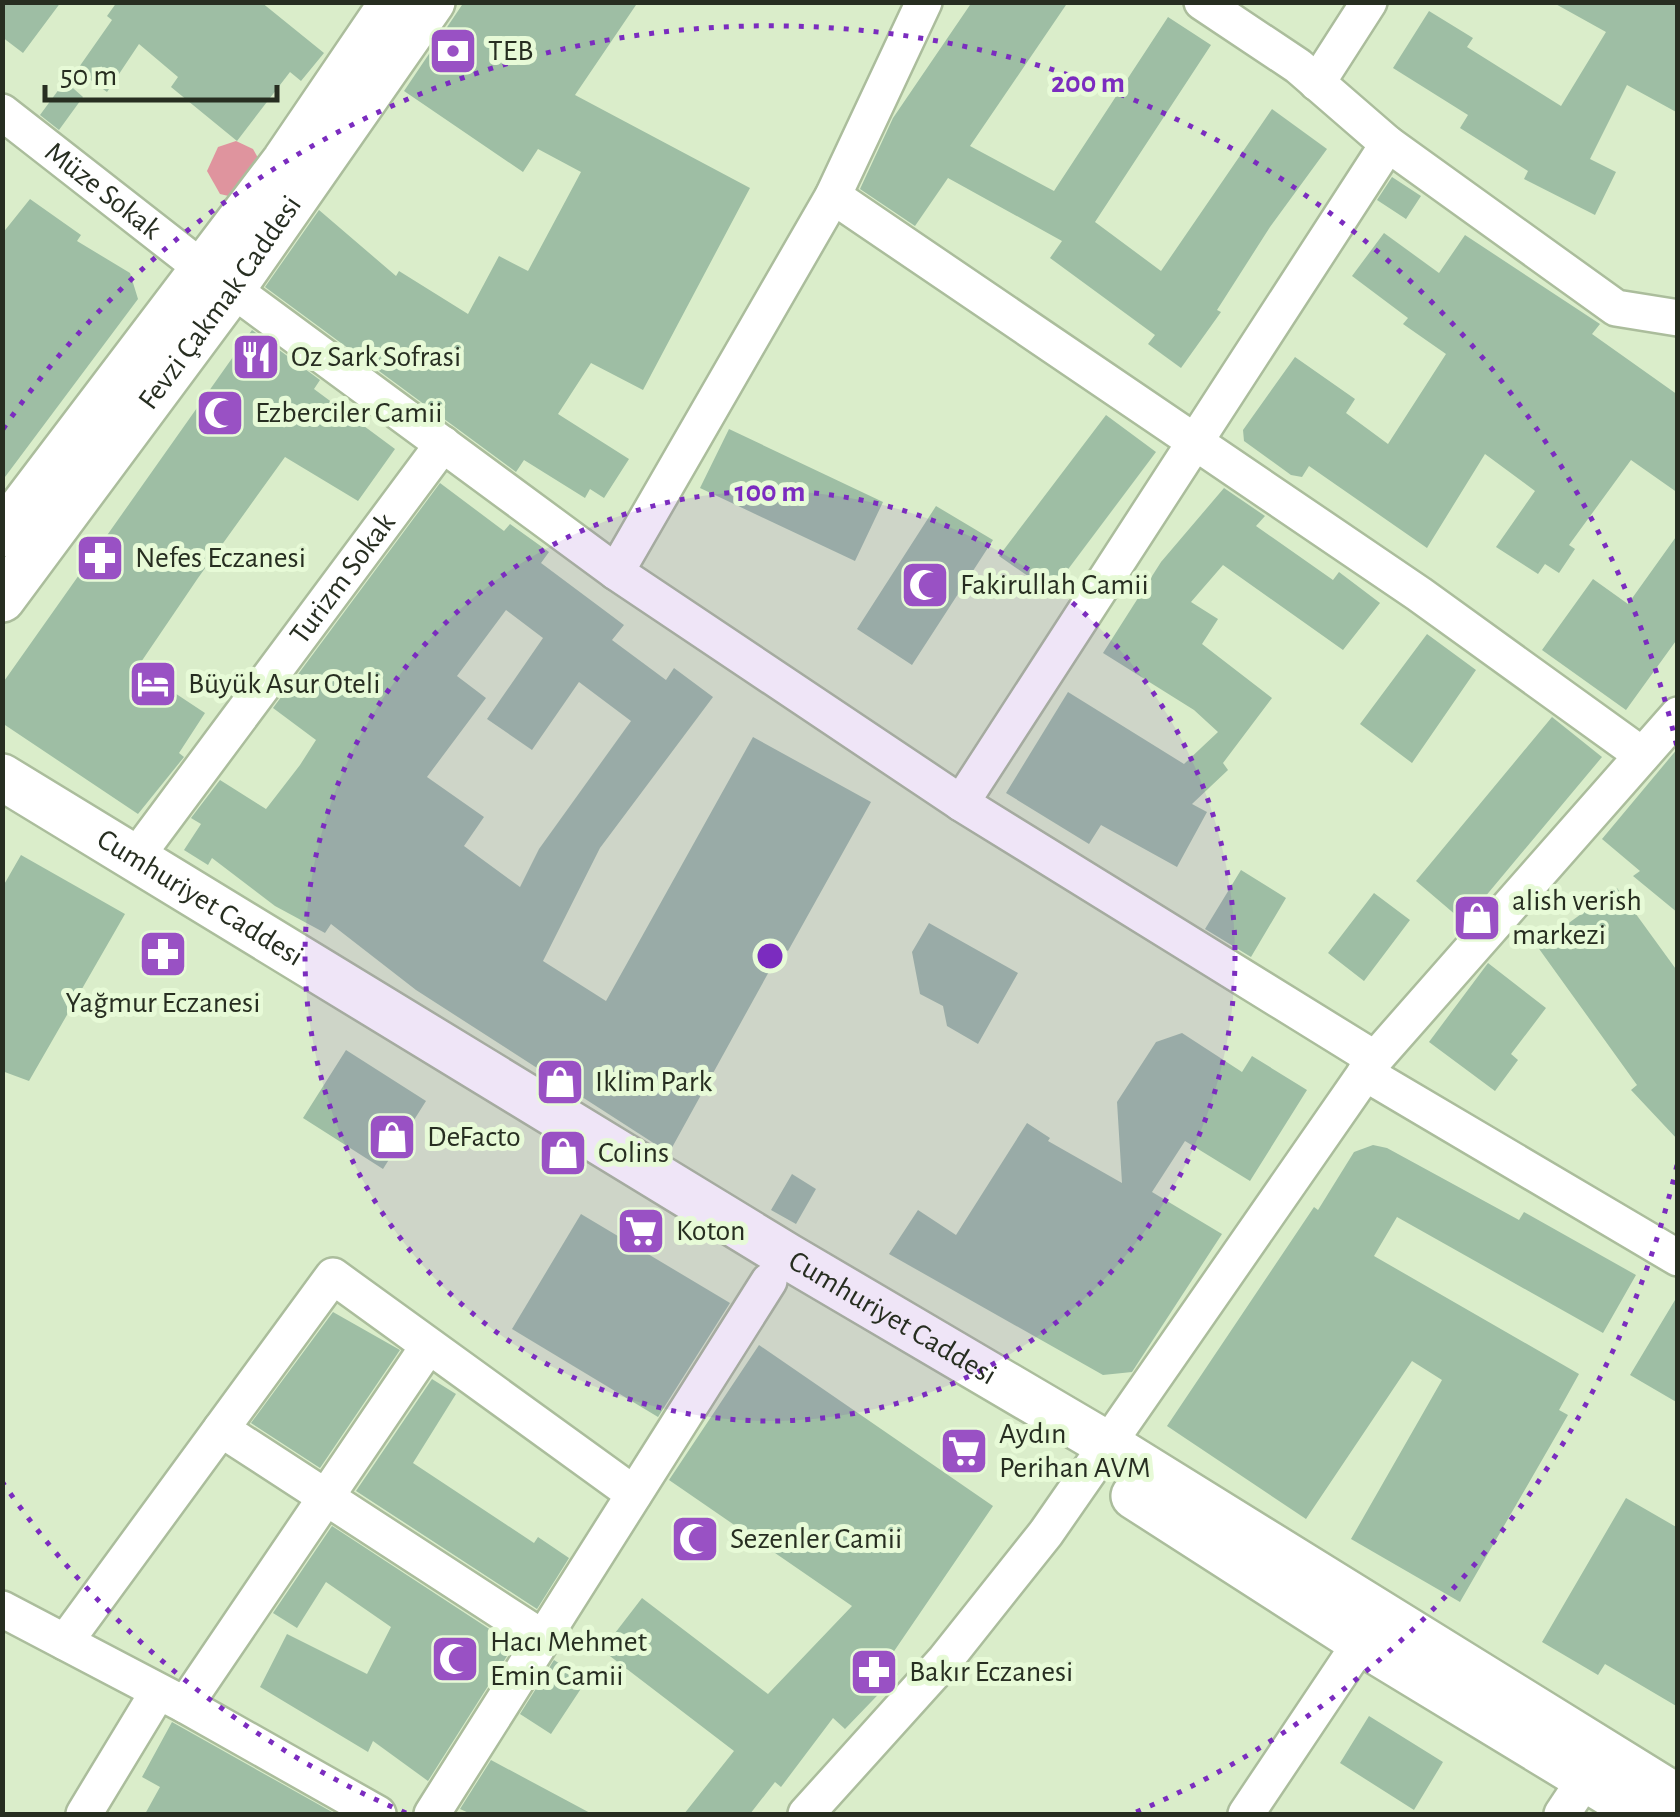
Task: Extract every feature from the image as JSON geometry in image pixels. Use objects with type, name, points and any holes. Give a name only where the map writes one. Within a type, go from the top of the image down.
[{"type":"main road","name":"Fevzi Çakmak Caddesi","points":[[2,599],[217,279],[284,161],[393,2]]},
{"type":"main road","name":"Fevzi Çakmak Caddesi","points":[[2,534],[217,279],[432,2]]},
{"type":"main road","name":"Cumhuriyet Caddesi","points":[[2,777],[787,1256],[1101,1458],[1678,1798]]},
{"type":"main road","name":"Cumhuriyet Caddesi","points":[[2,814],[769,1281],[1101,1458],[1574,1796],[1644,1814]]},
{"type":"street","points":[[616,572],[833,196],[924,2]]},
{"type":"street","points":[[1202,2],[1317,83],[1388,144],[1616,308],[1678,318]]},
{"type":"street","points":[[1317,83],[1369,2]]},
{"type":"street","name":"Müze Sokak","points":[[2,112],[217,279],[616,572],[961,803],[1678,1258]]},
{"type":"street","points":[[961,803],[1388,144]]},
{"type":"street","points":[[833,196],[1418,594],[1642,755]]},
{"type":"street","name":"Turizm Sokak","points":[[134,858],[443,444]]},
{"type":"street","points":[[806,1814],[945,1660],[1101,1458],[1370,1066],[1676,721]]},
{"type":"street","points":[[65,1642],[333,1276],[427,1348],[634,1494]]},
{"type":"street","points":[[432,1814],[769,1281]]},
{"type":"street","points":[[84,1814],[326,1496],[427,1348]]},
{"type":"street","points":[[221,1428],[542,1637]]},
{"type":"street","points":[[2,1609],[172,1698],[378,1814]]},
{"type":"street","points":[[1246,1814],[1361,1642]]},
{"type":"shaded area","points":[[236,141],[253,149],[262,165],[237,198],[220,194],[207,171],[218,147]]},
{"type":"building","points":[[2,2],[61,2],[23,53],[2,37]]},
{"type":"building","points":[[117,2],[261,2],[324,53],[301,81],[290,72],[237,141],[171,87],[178,77],[139,44],[107,92],[77,70],[112,20],[107,16]]},
{"type":"building","points":[[464,2],[638,2],[575,95],[750,188],[643,390],[591,363],[558,414],[629,459],[604,498],[590,489],[585,498],[524,460],[516,472],[265,287],[319,210],[396,276],[399,271],[468,314],[499,256],[528,271],[581,172],[538,149],[523,172],[404,91]]},
{"type":"building","points":[[972,2],[1068,2],[970,146],[1054,191],[1168,17],[1211,45],[1095,222],[1161,271],[1272,109],[1327,149],[1270,227],[1217,310],[1221,312],[1181,368],[1148,344],[1155,335],[1050,258],[1062,241],[948,178],[915,226],[860,189],[893,118]]},
{"type":"building","points":[[1552,2],[1678,2],[1678,113],[1627,85],[1590,159],[1616,172],[1595,215],[1524,179],[1528,171],[1460,128],[1468,115],[1393,68],[1429,11],[1473,38],[1467,47],[1561,106],[1606,32]]},
{"type":"building","points":[[65,81],[83,97],[59,130],[40,115]]},
{"type":"building","points":[[1392,177],[1421,196],[1406,219],[1377,200]]},
{"type":"building","points":[[30,199],[81,235],[77,241],[130,273],[138,299],[2,481],[2,234]]},
{"type":"building","points":[[1384,233],[1439,273],[1465,235],[1600,324],[1592,334],[1678,395],[1678,493],[1631,460],[1569,545],[1575,549],[1559,573],[1545,564],[1538,574],[1496,547],[1535,491],[1485,454],[1427,548],[1309,466],[1302,477],[1291,475],[1244,441],[1243,430],[1295,357],[1355,399],[1346,413],[1388,444],[1446,354],[1403,324],[1408,318],[1352,276]]},
{"type":"building","points":[[252,330],[320,380],[314,389],[395,449],[358,501],[285,457],[198,578],[137,668],[205,713],[179,753],[184,757],[138,814],[2,723],[2,684]]},
{"type":"building","points":[[1106,415],[1156,452],[1051,592],[999,556]]},
{"type":"building","points":[[729,429],[883,502],[855,561],[700,488]]},
{"type":"building","points":[[440,483],[504,531],[510,524],[549,552],[541,563],[624,625],[612,640],[666,680],[674,668],[713,697],[600,848],[543,961],[606,1001],[753,737],[871,802],[788,951],[782,948],[669,1153],[416,990],[331,924],[325,933],[275,906],[212,858],[208,865],[184,850],[201,824],[191,818],[220,780],[266,809],[316,740],[273,708]],"holes":[[[506,610],[543,638],[487,719],[532,750],[579,682],[631,721],[539,849],[520,887],[464,846],[484,817],[427,777],[486,698],[457,676]]]},
{"type":"building","points":[[1224,488],[1265,516],[1256,526],[1333,580],[1339,572],[1380,603],[1343,650],[1223,565],[1191,602],[1218,619],[1202,644],[1272,698],[1223,763],[1228,770],[1192,804],[1207,812],[1177,867],[1101,825],[1089,844],[1006,793],[1068,692],[1184,764],[1218,732],[1194,710],[1103,653],[1161,562]]},
{"type":"building","name":"Fakirullah Camii","points":[[936,506],[993,540],[912,665],[857,629]]},
{"type":"building","points":[[1678,534],[1678,638],[1626,710],[1542,650],[1593,579],[1628,604]]},
{"type":"building","points":[[1427,634],[1476,670],[1412,763],[1360,724]]},
{"type":"building","points":[[1552,717],[1602,757],[1464,922],[1416,881]]},
{"type":"building","points":[[1678,748],[1678,913],[1633,876],[1640,871],[1602,839]]},
{"type":"building","points":[[21,855],[125,914],[29,1081],[2,1071],[2,888]]},
{"type":"building","points":[[1241,870],[1286,898],[1251,957],[1205,929]]},
{"type":"building","points":[[1617,888],[1678,972],[1678,1140],[1631,1090],[1637,1085],[1537,946]]},
{"type":"building","points":[[1374,893],[1410,920],[1364,981],[1328,953]]},
{"type":"building","points":[[929,923],[1018,973],[978,1044],[947,1026],[943,1006],[920,994],[912,952]]},
{"type":"building","points":[[1488,963],[1546,1008],[1511,1054],[1518,1060],[1495,1091],[1429,1042]]},
{"type":"building","points":[[1182,1033],[1242,1072],[1252,1056],[1307,1090],[1250,1181],[1185,1141],[1152,1192],[1222,1234],[1132,1372],[1103,1375],[889,1254],[918,1210],[956,1235],[1027,1123],[1050,1138],[1048,1141],[1122,1183],[1117,1102],[1156,1042]]},
{"type":"building","points":[[346,1050],[426,1101],[383,1169],[303,1118]]},
{"type":"building","points":[[1373,1145],[1387,1148],[1519,1220],[1524,1212],[1636,1275],[1603,1333],[1397,1217],[1374,1256],[1579,1374],[1559,1410],[1568,1415],[1460,1602],[1351,1539],[1442,1380],[1412,1361],[1306,1519],[1167,1426],[1354,1152]]},
{"type":"building","points":[[792,1174],[816,1189],[796,1224],[771,1210]]},
{"type":"building","points":[[581,1214],[730,1303],[658,1417],[512,1329]]},
{"type":"building","points":[[1678,1295],[1678,1403],[1630,1375]]},
{"type":"building","points":[[333,1312],[400,1350],[320,1468],[251,1423]]},
{"type":"building","points":[[759,1345],[993,1506],[886,1663],[898,1674],[845,1729],[833,1718],[781,1787],[775,1782],[750,1814],[684,1814],[734,1751],[602,1650],[642,1598],[768,1694],[852,1606],[669,1480]]},
{"type":"building","points":[[432,1379],[456,1394],[413,1463],[534,1543],[538,1537],[569,1558],[537,1609],[356,1491]]},
{"type":"building","points":[[1626,1498],[1678,1528],[1678,1707],[1605,1664],[1598,1675],[1542,1642]]},
{"type":"building","points":[[332,1526],[514,1645],[428,1781],[373,1741],[368,1752],[260,1687],[287,1634],[367,1674],[391,1627],[326,1582],[297,1628],[273,1613]]},
{"type":"building","points":[[554,1660],[586,1681],[551,1734],[520,1714]]},
{"type":"building","points":[[1369,1716],[1443,1762],[1414,1810],[1340,1763]]},
{"type":"building","points":[[172,1722],[331,1814],[145,1814],[160,1787],[142,1777]]},
{"type":"building","points":[[491,1760],[592,1814],[471,1814],[460,1809]]},
{"type":"place","name":"TEB","points":[[453,51]]},
{"type":"place","name":"Oz Sark Sofrasi","points":[[256,357]]},
{"type":"place","name":"Ezberciler Camii","points":[[220,413]]},
{"type":"place","name":"Nefes Eczanesi","points":[[100,558]]},
{"type":"place","name":"Fakirullah Camii","points":[[925,585]]},
{"type":"place","name":"Büyük Asur Oteli","points":[[153,684]]},
{"type":"place","name":"alish verish markezi","points":[[1477,918]]},
{"type":"place","name":"Yağmur Eczanesi","points":[[163,954]]},
{"type":"place","name":"Iklim Park","points":[[560,1082]]},
{"type":"place","name":"DeFacto","points":[[392,1137]]},
{"type":"place","name":"Colins","points":[[563,1153]]},
{"type":"place","name":"Koton","points":[[641,1231]]},
{"type":"place","name":"Aydın Perihan AVM","points":[[964,1451]]},
{"type":"place","name":"Sezenler Camii","points":[[695,1539]]},
{"type":"place","name":"Hacı Mehmet Emin Camii","points":[[455,1659]]},
{"type":"place","name":"Bakır Eczanesi","points":[[874,1672]]}]
